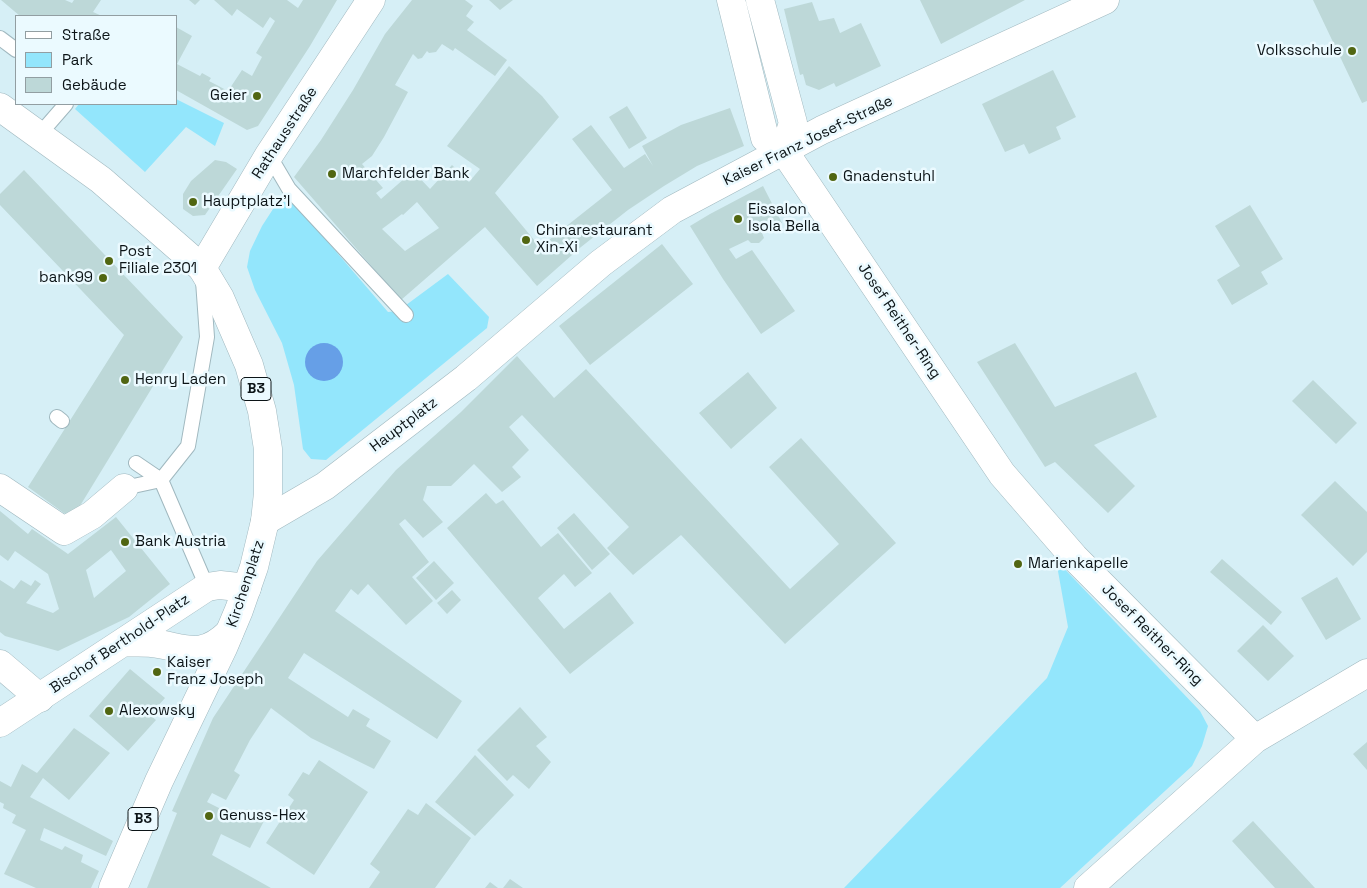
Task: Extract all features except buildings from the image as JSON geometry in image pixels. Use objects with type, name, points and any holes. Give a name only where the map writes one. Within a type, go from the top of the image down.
[{"type":"street","name":"Rathausstraße","points":[[202,268],[269,155],[372,0]]},
{"type":"street","name":"Josef Reither-Ring","points":[[731,0],[765,138],[784,151],[1002,474],[1074,557],[1255,739]]},
{"type":"street","points":[[760,0],[793,122],[784,151]]},
{"type":"street","name":"Kaiser Franz Josef-Straße","points":[[535,320],[601,263],[672,210],[822,130],[1105,0]]},
{"type":"street","name":"B3","points":[[0,107],[101,180],[202,268]]},
{"type":"street","name":"Kirchenplatz","points":[[113,888],[159,781],[229,633],[246,588],[261,540],[265,520],[268,493],[268,449],[262,411],[249,365],[220,298],[202,268]]},
{"type":"street","name":"Hauptplatz","points":[[265,520],[325,486],[466,378],[535,320]]},
{"type":"street","points":[[0,488],[64,531],[92,515],[124,488]]},
{"type":"street","name":"Bischof Berthold-Platz","points":[[0,723],[207,587],[220,585],[246,588]]},
{"type":"street","points":[[124,642],[153,644],[185,651],[199,650],[219,644],[229,633]]},
{"type":"street","points":[[185,651],[193,658],[199,674],[202,692]]},
{"type":"street","points":[[0,664],[40,698]]},
{"type":"street","points":[[1088,888],[1255,739],[1367,673]]},
{"type":"lane","points":[[0,38],[15,49]]},
{"type":"lane","points":[[40,136],[65,105]]},
{"type":"lane","points":[[269,155],[289,189],[406,315]]},
{"type":"lane","points":[[124,488],[161,480],[188,446],[207,337],[202,268]]},
{"type":"lane","points":[[136,463],[161,480],[207,587]]},
{"type":"green space","points":[[178,100],[224,123],[215,146],[186,127],[145,172],[75,109],[78,105],[178,105]]},
{"type":"green space","points":[[285,202],[296,205],[388,312],[398,311],[448,274],[489,317],[487,328],[326,460],[311,459],[303,449],[294,385],[282,343],[255,290],[247,267],[250,251],[262,226],[275,206]]},
{"type":"green space","points":[[1056,560],[1200,711],[1208,726],[1202,746],[1192,766],[1060,888],[844,888],[1047,678],[1068,627]]},
{"type":"shaded area","points":[[324,343],[337,349],[343,362],[337,375],[324,381],[311,375],[305,362],[311,349]]},
{"type":"place","name":"Volksschule","points":[[1352,51]]},
{"type":"place","name":"Geier","points":[[257,96]]},
{"type":"place","name":"Marchfelder Bank","points":[[332,174]]},
{"type":"place","name":"Gnadenstuhl","points":[[833,177]]},
{"type":"place","name":"Hauptplatz'l","points":[[193,202]]},
{"type":"place","name":"Eissalon Isola Bella","points":[[738,219]]},
{"type":"place","name":"Chinarestaurant Xin-Xi","points":[[526,240]]},
{"type":"place","name":"Post Filiale 2301","points":[[109,261]]},
{"type":"place","name":"bank99","points":[[103,278]]},
{"type":"place","name":"Henry Laden","points":[[125,380]]},
{"type":"place","name":"Bank Austria","points":[[125,542]]},
{"type":"place","name":"Marienkapelle","points":[[1018,564]]},
{"type":"place","name":"Kaiser Franz Joseph","points":[[157,672]]},
{"type":"place","name":"Alexowsky","points":[[109,711]]},
{"type":"place","name":"Genuss-Hex","points":[[209,816]]}]
